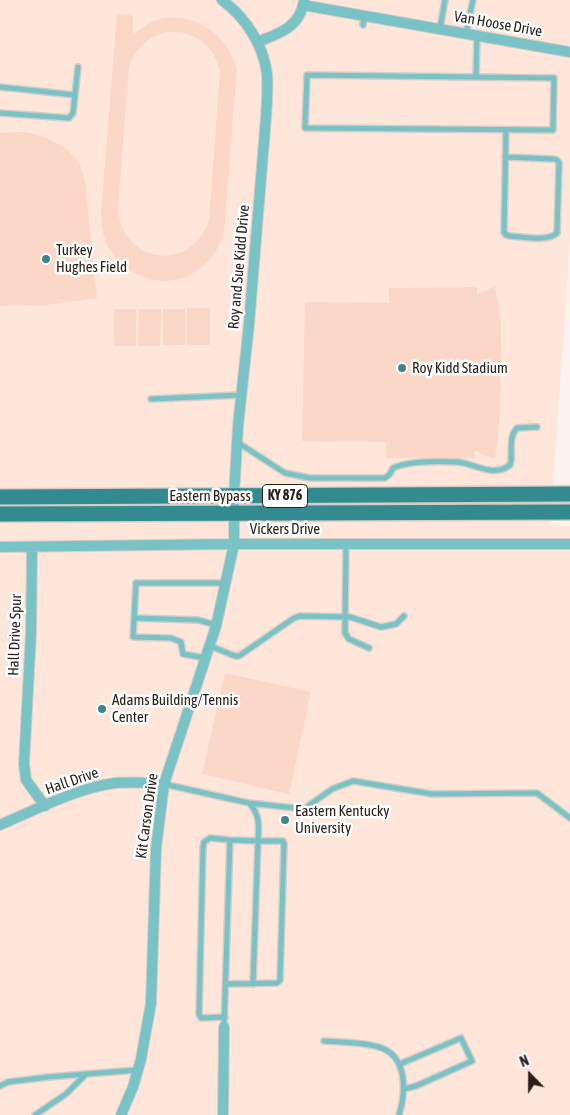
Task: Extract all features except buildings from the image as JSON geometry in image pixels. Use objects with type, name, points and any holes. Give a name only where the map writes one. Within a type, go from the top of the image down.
[{"type":"main road","name":"Eastern Bypass","points":[[0,497],[570,494]]},
{"type":"main road","name":"Eastern Bypass","points":[[0,514],[570,512]]},
{"type":"street","points":[[222,0],[237,13],[257,42],[286,31],[295,23],[304,3]]},
{"type":"street","name":"Van Hoose Drive","points":[[304,3],[363,21],[440,29],[570,52]]},
{"type":"street","name":"Roy and Sue Kidd Drive","points":[[234,496],[237,442],[250,314],[266,117],[266,73],[257,42]]},
{"type":"street","name":"Kit Carson Drive","points":[[122,1115],[138,1070],[151,1003],[156,848],[164,784],[210,646],[227,583],[234,544],[234,496]]},
{"type":"street","name":"Vickers Drive","points":[[0,547],[234,544],[570,544]]},
{"type":"street","name":"Hall Drive Spur","points":[[32,548],[31,633],[24,764],[26,780],[45,806]]},
{"type":"street","name":"Hall Drive","points":[[0,825],[102,785],[125,782],[164,784]]},
{"type":"street","points":[[223,1115],[224,1022]]},
{"type":"lane","points":[[440,29],[445,0]]},
{"type":"lane","points":[[466,33],[472,0]]},
{"type":"lane","points":[[476,35],[476,76]]},
{"type":"lane","points":[[0,113],[69,118],[73,113],[78,67]]},
{"type":"lane","points":[[307,75],[476,76],[554,78],[553,130],[305,128],[307,75]]},
{"type":"lane","points":[[0,87],[75,95]]},
{"type":"lane","points":[[505,158],[558,160],[557,233],[554,236],[547,238],[506,235],[504,232],[505,158],[506,130]]},
{"type":"lane","points":[[151,399],[242,395]]},
{"type":"lane","points":[[237,442],[285,473],[310,478],[385,478],[393,468],[408,462],[460,462],[483,470],[505,468],[512,461],[512,435],[514,430],[517,428],[537,427]]},
{"type":"lane","points":[[346,544],[346,636],[369,648]]},
{"type":"lane","points":[[206,658],[183,654],[181,642],[171,638],[133,637],[136,583],[227,583]]},
{"type":"lane","points":[[210,646],[239,656],[294,618],[300,616],[345,617],[382,627],[396,624],[404,616]]},
{"type":"lane","points":[[134,618],[198,620],[216,626]]},
{"type":"lane","name":"Hall Drive","points":[[164,784],[249,803],[304,809],[332,789],[352,781],[432,794],[537,793],[570,818]]},
{"type":"lane","points":[[249,803],[257,811],[258,826],[253,984]]},
{"type":"lane","points":[[226,984],[277,983],[281,975],[283,841],[210,838],[204,842],[203,848],[200,1018],[224,1022],[230,840]]},
{"type":"lane","points":[[400,1064],[461,1038],[472,1061],[416,1086],[404,1089]]},
{"type":"lane","points":[[324,1041],[380,1047],[392,1054],[400,1064],[404,1080],[404,1101],[399,1115]]},
{"type":"lane","points":[[0,1086],[8,1082],[40,1078],[138,1070]]},
{"type":"lane","points":[[35,1115],[66,1094],[85,1075]]},
{"type":"shaded area","name":"Eastern Kentucky University","points":[[0,0],[570,0],[570,244],[550,525],[570,526],[570,1115],[0,1115]]},
{"type":"shaded area","points":[[117,14],[133,15],[133,34],[152,22],[162,19],[184,19],[204,26],[221,39],[237,68],[224,231],[217,249],[208,261],[186,277],[160,281],[147,278],[134,273],[122,264],[113,253],[104,236],[101,212]],"holes":[[[169,32],[178,32],[195,37],[209,48],[214,55],[220,72],[209,220],[200,237],[188,249],[173,255],[158,255],[143,250],[131,241],[122,226],[118,207],[129,67],[135,54],[143,44],[155,36]]]},
{"type":"shaded area","name":"Turkey Hughes Field","points":[[24,132],[47,138],[62,146],[80,165],[85,181],[97,298],[47,305],[0,306],[0,133]]},
{"type":"shaded area","name":"Roy Kidd Stadium","points":[[495,286],[501,322],[500,413],[495,459],[475,451],[475,458],[386,458],[386,442],[302,441],[305,302],[389,303],[389,288],[477,287],[477,295]]},
{"type":"shaded area","points":[[187,308],[210,308],[210,345],[187,345]]},
{"type":"shaded area","points":[[114,309],[136,309],[136,346],[114,346]]},
{"type":"shaded area","points":[[139,309],[161,309],[160,346],[138,346]]},
{"type":"shaded area","points":[[163,309],[185,309],[185,345],[163,345]]},
{"type":"shaded area","points":[[225,673],[311,692],[289,794],[202,774]]},
{"type":"place","name":"Turkey Hughes Field","points":[[46,259]]},
{"type":"place","name":"Roy Kidd Stadium","points":[[402,368]]},
{"type":"place","name":"Adams Building/Tennis Center","points":[[102,709]]},
{"type":"place","name":"Eastern Kentucky University","points":[[285,820]]}]
